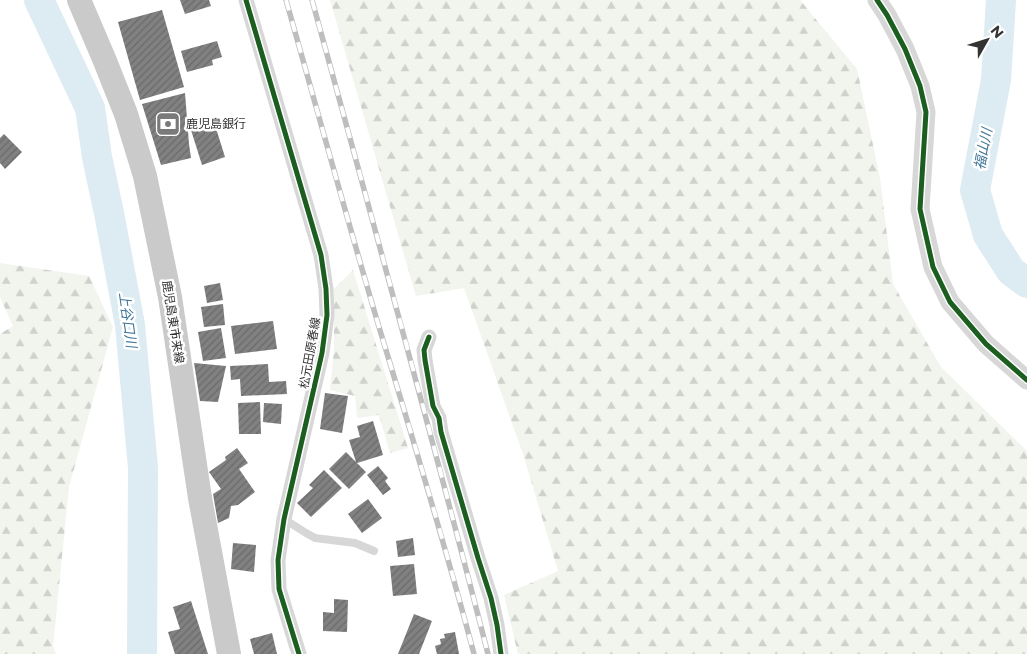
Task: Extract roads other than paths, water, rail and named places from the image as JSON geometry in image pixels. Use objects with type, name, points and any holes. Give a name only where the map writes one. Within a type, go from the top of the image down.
[{"type":"main road","name":"鹿児島東市来線","points":[[79,0],[126,114],[145,176],[170,297],[200,498],[229,654]]},
{"type":"street","name":"松元田原春線","points":[[246,0],[322,255],[326,288],[327,315],[322,353],[284,519],[278,560],[279,589],[300,654]]},
{"type":"street","points":[[877,0],[905,49],[920,86],[926,112],[920,209],[933,267],[950,302],[986,344],[1027,380]]},
{"type":"street","points":[[430,338],[424,350],[433,406],[440,418],[441,432],[491,598],[501,654]]},
{"type":"lane","points":[[284,519],[316,538],[355,543],[374,551]]},
{"type":"waterway","name":"上谷口川","points":[[39,0],[90,108],[97,157],[130,325],[143,468],[142,654]]},
{"type":"waterway","name":"福山川","points":[[1001,0],[996,80],[975,190],[988,235],[1011,271],[1027,283]]},
{"type":"railway","points":[[286,0],[355,246],[440,531],[474,654]]},
{"type":"railway","points":[[312,0],[424,408],[488,654]]},
{"type":"place","name":"鹿児島銀行","points":[[168,124]]}]
